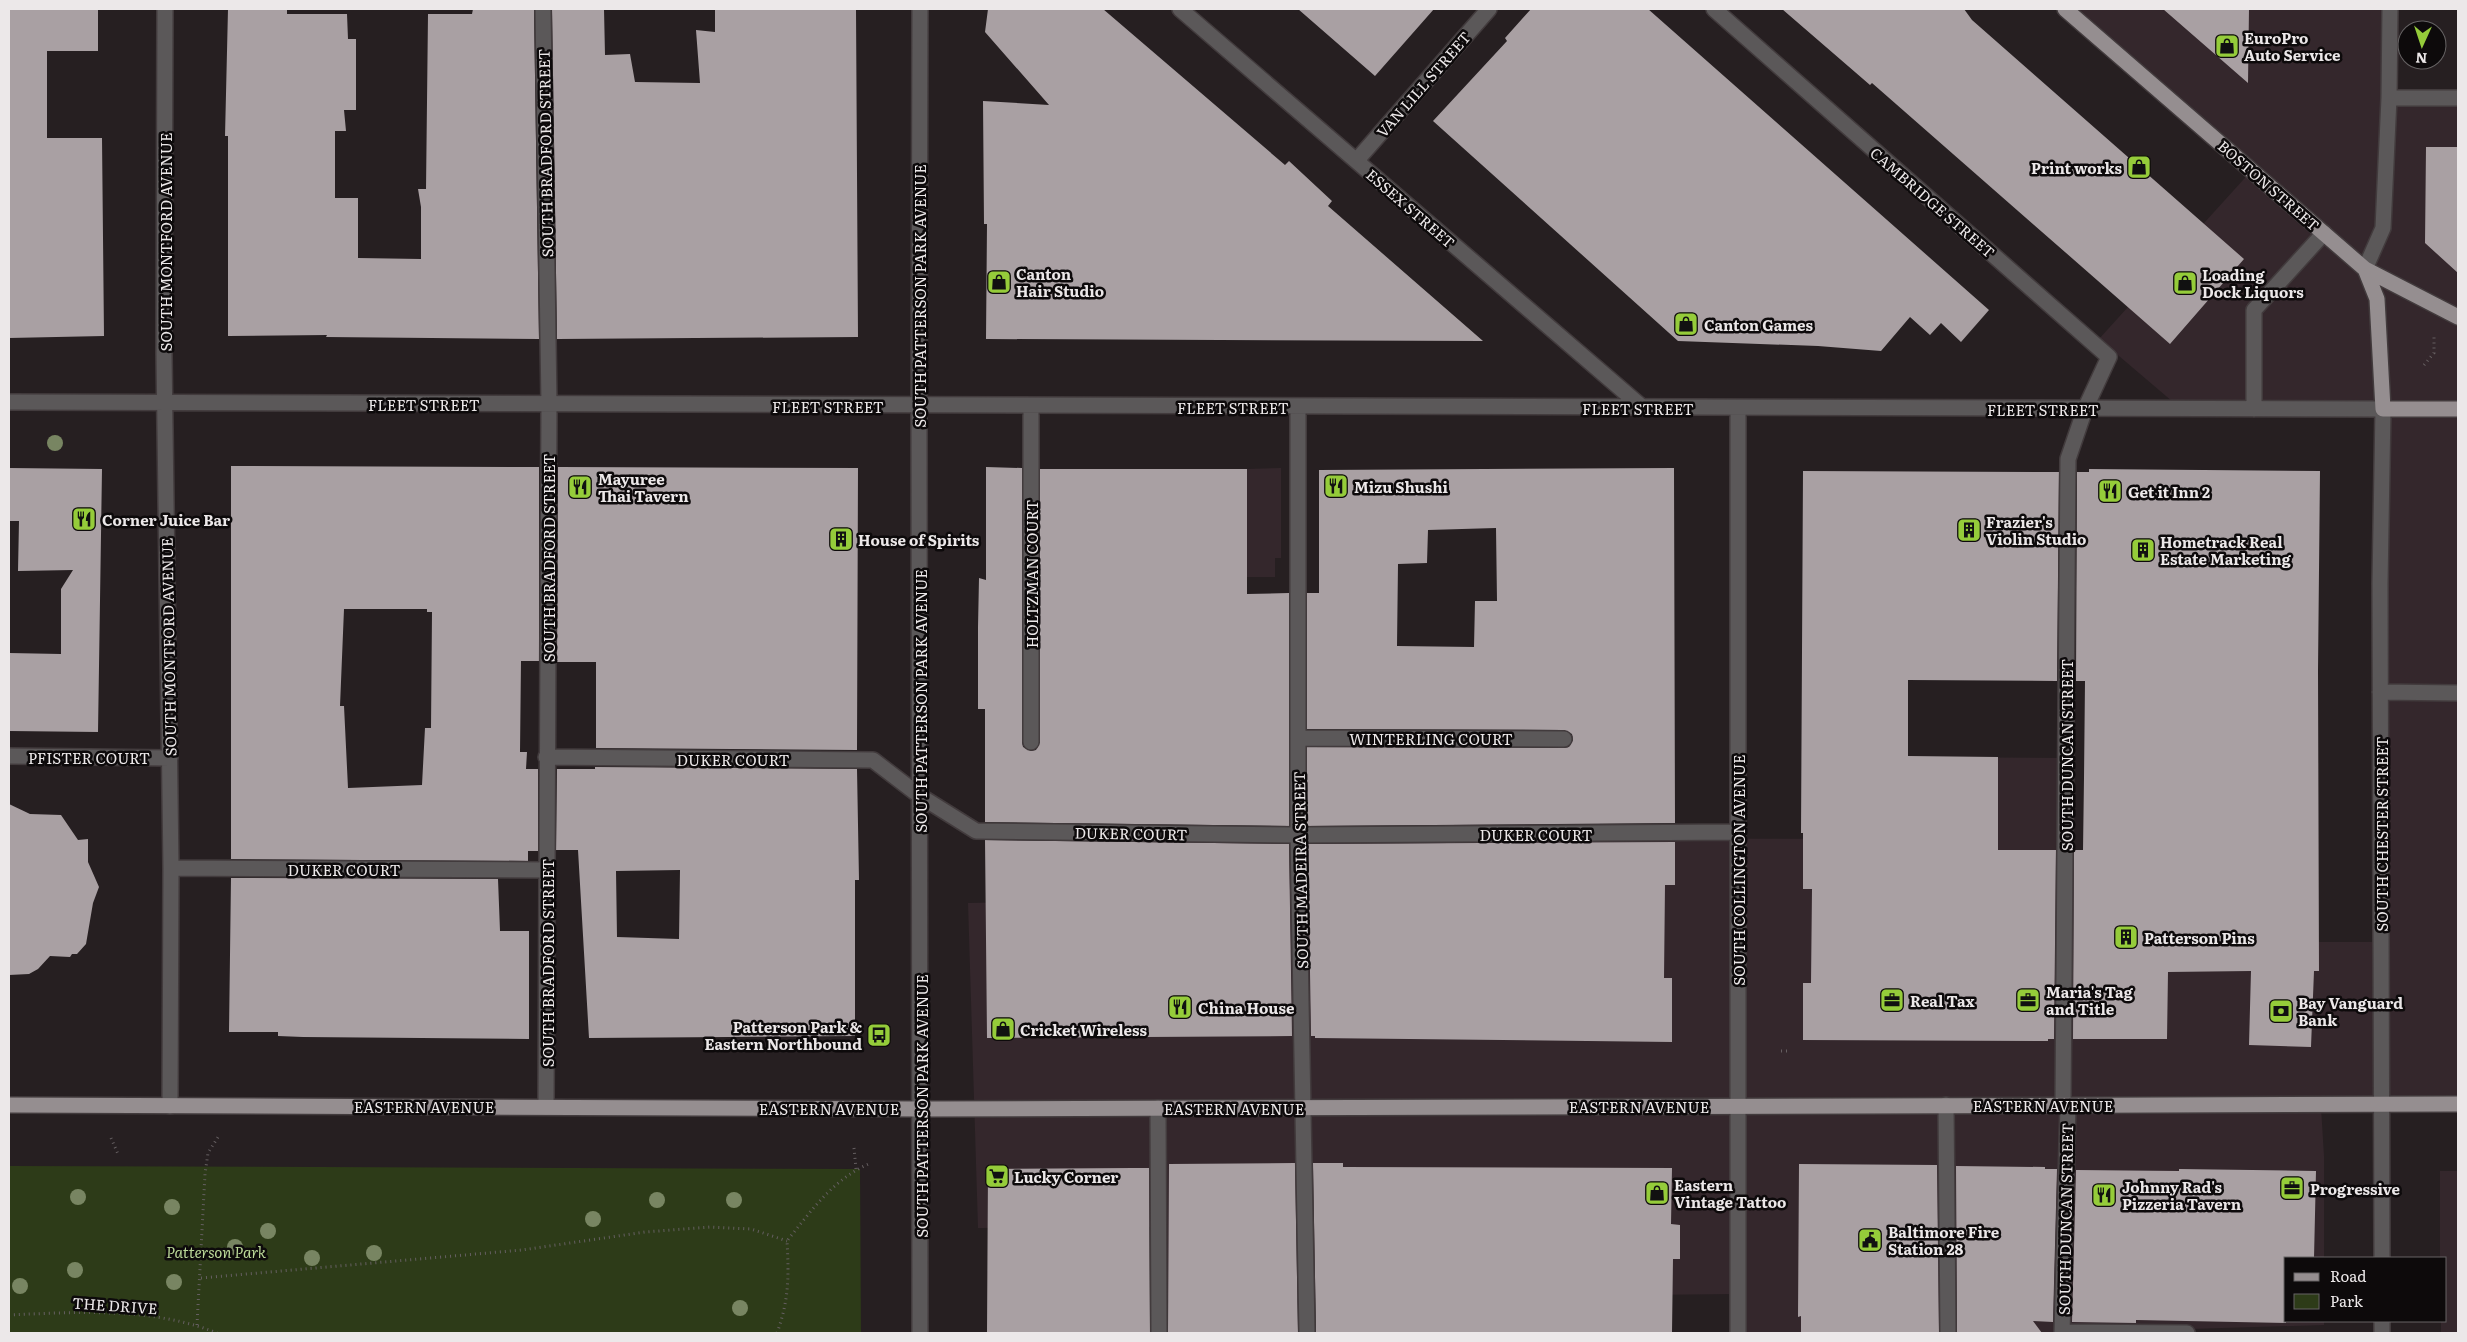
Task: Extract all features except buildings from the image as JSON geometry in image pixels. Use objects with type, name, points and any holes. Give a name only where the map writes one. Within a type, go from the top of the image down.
[{"type":"main road","name":"BOSTON STREET","points":[[2065,9],[2365,268],[2377,300],[2379,314],[2383,409]]},
{"type":"main road","points":[[2365,268],[2458,317]]},
{"type":"main road","name":"FLEET STREET","points":[[2383,409],[2458,409]]},
{"type":"main road","name":"EASTERN AVENUE","points":[[9,1105],[921,1109],[2458,1104]]},
{"type":"street","name":"SOUTH MONTFORD AVENUE","points":[[166,9],[164,402],[171,868],[170,1106]]},
{"type":"street","name":"SOUTH BRADFORD STREET","points":[[543,9],[549,404],[546,1107]]},
{"type":"street","name":"SOUTH PATTERSON PARK AVENUE","points":[[920,9],[920,1333]]},
{"type":"street","name":"ESSEX STREET","points":[[1180,9],[1642,408]]},
{"type":"street","name":"VAN LILL STREET","points":[[1357,160],[1489,9]]},
{"type":"street","name":"CAMBRIDGE STREET","points":[[1714,9],[2109,357],[2085,409]]},
{"type":"street","points":[[2365,268],[2383,228],[2389,98],[2390,9]]},
{"type":"street","points":[[2389,98],[2458,98]]},
{"type":"street","points":[[2254,409],[2254,310],[2324,233]]},
{"type":"street","name":"FLEET STREET","points":[[9,402],[2383,409]]},
{"type":"street","name":"HOLTZMAN COURT","points":[[1031,406],[1032,742]]},
{"type":"street","name":"SOUTH MADEIRA STREET","points":[[1298,407],[1298,835],[1307,1333]]},
{"type":"street","name":"SOUTH COLLINGTON AVENUE","points":[[1738,408],[1738,1333]]},
{"type":"street","name":"SOUTH DUNCAN STREET","points":[[2062,1333],[2066,1105],[2068,459],[2085,409]]},
{"type":"street","name":"SOUTH CHESTER STREET","points":[[2382,1257],[2380,584],[2383,409]]},
{"type":"street","points":[[2380,692],[2458,693]]},
{"type":"street","name":"WINTERLING COURT","points":[[1298,738],[1564,739]]},
{"type":"street","name":"PFISTER COURT","points":[[9,756],[170,758]]},
{"type":"street","name":"DUKER COURT","points":[[546,757],[873,760],[920,796],[976,832],[1298,835],[1738,832]]},
{"type":"street","name":"DUKER COURT","points":[[171,868],[547,870]]},
{"type":"street","points":[[1946,1105],[1948,1333]]},
{"type":"street","points":[[1158,1108],[1159,1333]]},
{"type":"street","points":[[2062,1333],[2187,1333]]},
{"type":"path","points":[[2424,365],[2434,353],[2434,335]]},
{"type":"path","points":[[1781,1051],[1788,1051]]},
{"type":"path","points":[[197,1325],[201,1278],[205,1174],[208,1153],[218,1137]]},
{"type":"path","points":[[111,1138],[118,1154]]},
{"type":"path","points":[[854,1148],[856,1169]]},
{"type":"path","points":[[777,1333],[789,1290],[787,1241],[827,1192],[856,1169],[872,1163]]},
{"type":"path","points":[[201,1278],[522,1250],[645,1232],[710,1227],[751,1229],[787,1241]]},
{"type":"path","name":"THE DRIVE","points":[[9,1315],[74,1312],[145,1316],[197,1325],[217,1333]]},
{"type":"shaded area","points":[[2068,9],[2392,9],[2392,99],[2458,99],[2458,1107],[2321,1107],[2324,1156],[2324,1257],[2284,1257],[2284,1322],[2324,1322],[2324,1325],[2060,1333],[1737,1333],[1736,1294],[1159,1300],[1160,1227],[978,1228],[968,903],[1128,900],[1127,838],[1909,839],[1910,757],[2064,758],[2064,850],[2171,851],[2171,942],[2386,942],[2389,402],[2173,402],[2099,339],[2253,169]]},
{"type":"shaded area","points":[[1281,468],[1281,558],[1275,558],[1275,577],[1247,577],[1247,469]]},
{"type":"shaded area","points":[[2440,1171],[2458,1171],[2458,1333],[2441,1333],[2441,1322],[2447,1322],[2447,1257],[2440,1257]]},
{"type":"green space","name":"Patterson Park","points":[[9,1166],[860,1169],[861,1333],[9,1333]]},
{"type":"place","name":"EuroPro Auto Service","points":[[2227,46]]},
{"type":"place","name":"Print works","points":[[2139,167]]},
{"type":"place","name":"Canton Hair Studio","points":[[999,282]]},
{"type":"place","name":"Loading Dock Liquors","points":[[2185,283]]},
{"type":"place","name":"Canton Games","points":[[1686,324]]},
{"type":"place","name":"Mizu Shushi","points":[[1336,486]]},
{"type":"place","name":"Mayuree Thai Tavern","points":[[580,487]]},
{"type":"place","name":"Get it Inn 2","points":[[2110,491]]},
{"type":"place","name":"Corner Juice Bar","points":[[84,519]]},
{"type":"place","name":"Frazier's Violin Studio","points":[[1969,530]]},
{"type":"place","name":"House of Spirits","points":[[841,539]]},
{"type":"place","name":"Hometrack Real Estate Marketing","points":[[2143,550]]},
{"type":"place","name":"Patterson Pins","points":[[2126,937]]},
{"type":"place","name":"Real Tax","points":[[1892,1000]]},
{"type":"place","name":"Maria's Tag and Title","points":[[2028,1000]]},
{"type":"place","name":"China House","points":[[1180,1007]]},
{"type":"place","name":"Bay Vanguard Bank","points":[[2281,1011]]},
{"type":"place","name":"Cricket Wireless","points":[[1003,1029]]},
{"type":"place","name":"Patterson Park & Eastern Northbound","points":[[879,1035]]},
{"type":"place","name":"Lucky Corner","points":[[997,1176]]},
{"type":"place","name":"Progressive","points":[[2292,1188]]},
{"type":"place","name":"Eastern Vintage Tattoo","points":[[1657,1193]]},
{"type":"place","name":"Johnny Rad's Pizzeria Tavern","points":[[2104,1195]]},
{"type":"place","name":"Baltimore Fire Station 28","points":[[1870,1240]]}]
